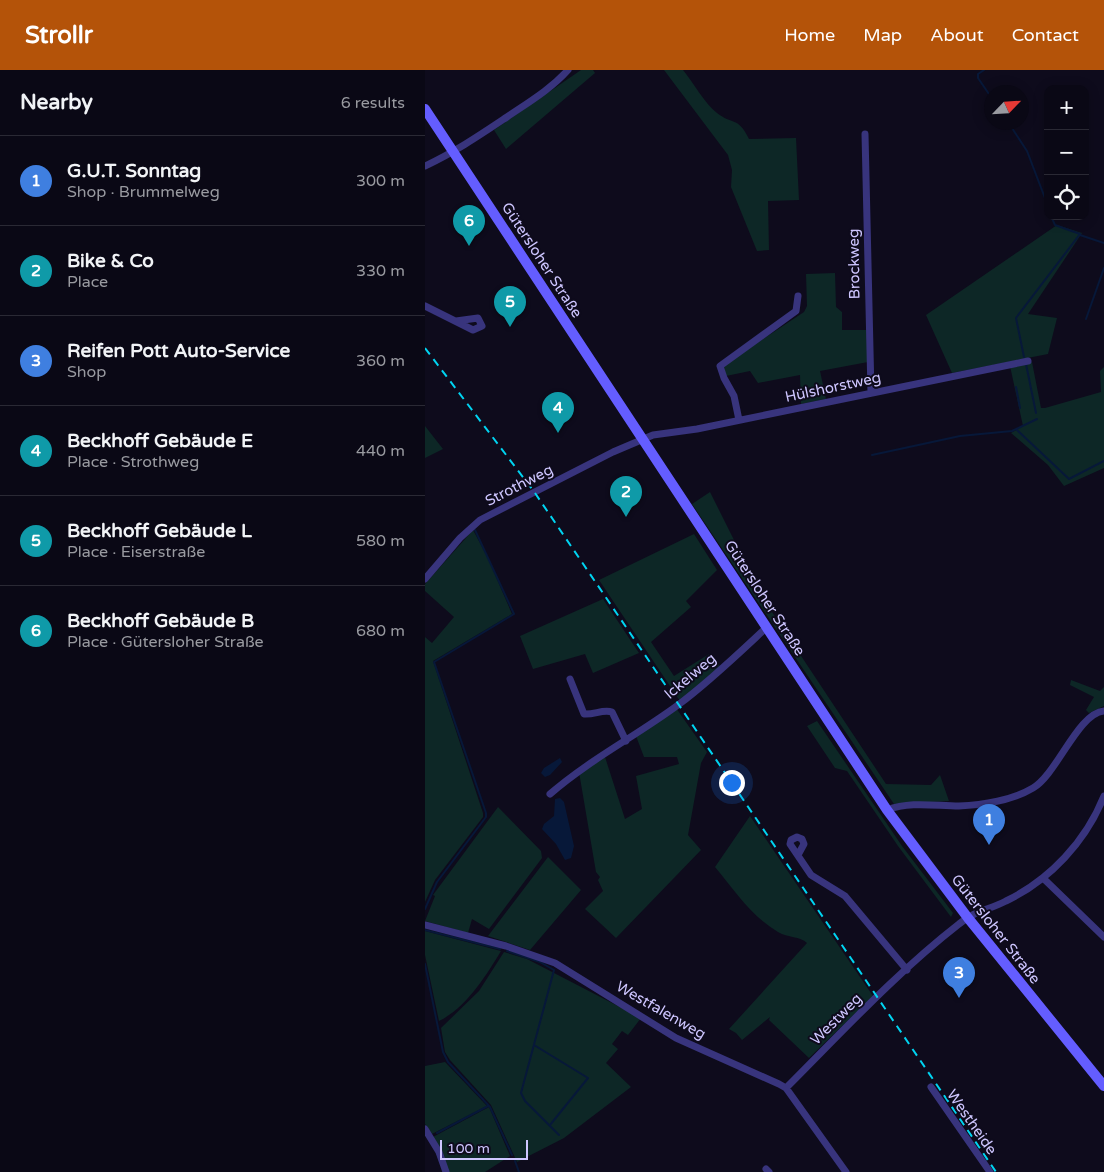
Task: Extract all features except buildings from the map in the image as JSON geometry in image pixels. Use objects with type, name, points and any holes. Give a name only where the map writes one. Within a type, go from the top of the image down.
[{"type":"main road","name":"Gütersloher Straße","points":[[425,109],[887,810],[968,918],[1104,1086]]},
{"type":"street","points":[[425,166],[454,152],[555,84],[568,70]]},
{"type":"street","name":"Brockweg","points":[[865,134],[871,393]]},
{"type":"street","points":[[739,420],[734,396],[723,378],[720,366],[796,311],[798,296]]},
{"type":"street","points":[[425,306],[456,321]]},
{"type":"street","name":"Hülshorstweg","points":[[643,440],[653,435],[739,420],[1028,361]]},
{"type":"street","name":"Strothweg","points":[[425,579],[460,538],[481,520],[643,440]]},
{"type":"street","name":"Ickelweg","points":[[550,794],[575,772],[626,742],[679,704],[767,628]]},
{"type":"street","points":[[570,678],[584,714],[591,715],[606,710],[612,712],[626,742]]},
{"type":"street","points":[[887,810],[899,805],[959,806],[998,801],[1032,789],[1044,780],[1088,720],[1100,711],[1104,711]]},
{"type":"street","name":"Westweg","points":[[785,1088],[907,970],[968,918],[980,910],[1009,900],[1044,879],[1084,834],[1096,816],[1104,796]]},
{"type":"street","points":[[798,855],[811,875],[845,896],[907,970]]},
{"type":"street","points":[[1044,879],[1104,937]]},
{"type":"street","name":"Westfalenweg","points":[[425,925],[506,946],[555,963],[676,1038],[785,1088],[846,1172]]},
{"type":"street","name":"Westheide","points":[[931,1087],[990,1172]]},
{"type":"street","points":[[425,1129],[439,1152],[446,1172]]},
{"type":"green space","points":[[581,70],[593,70],[595,73],[506,149],[494,130]]},
{"type":"green space","points":[[664,70],[683,70],[713,109],[722,117],[738,124],[749,139],[796,138],[799,200],[768,201],[769,250],[757,251],[731,187],[732,170],[728,155]]},
{"type":"green space","points":[[1057,225],[1082,233],[1028,314],[1057,318],[1048,354],[952,373],[926,315]]},
{"type":"green space","points":[[835,273],[836,307],[842,312],[842,330],[868,330],[868,362],[820,371],[826,399],[801,404],[800,375],[758,383],[750,371],[726,376],[724,367],[727,363],[804,312],[807,306],[806,274]]},
{"type":"green space","points":[[1032,362],[1041,408],[1101,392],[1100,371],[1104,367],[1104,468],[1064,486],[1048,465],[1011,433],[1023,426],[1010,366]]},
{"type":"green space","points":[[425,426],[443,449],[425,458]]},
{"type":"green space","points":[[710,492],[764,600],[886,784],[931,785],[940,775],[949,801],[894,804],[692,504]]},
{"type":"green space","points":[[473,530],[487,556],[512,614],[433,661],[483,817],[435,880],[425,902],[425,637],[432,643],[454,617],[425,591],[425,584]]},
{"type":"green space","points":[[694,534],[717,570],[686,601],[691,607],[651,642],[674,676],[709,654],[720,666],[680,701],[599,580]]},
{"type":"green space","points":[[603,599],[639,653],[593,673],[585,654],[533,669],[520,636]]},
{"type":"green space","points":[[1071,680],[1100,691],[1104,687],[1104,706],[1089,713],[1086,710],[1094,697],[1070,685]]},
{"type":"green space","points":[[676,708],[707,752],[701,763],[688,835],[701,850],[616,938],[585,909],[603,891],[598,880],[600,877],[596,872],[579,772],[605,757],[625,819],[642,809],[636,776],[679,764],[677,757],[644,757],[636,736]]},
{"type":"green space","points":[[817,721],[902,846],[953,913],[951,917],[898,846],[847,771],[835,768],[807,726]]},
{"type":"green space","points":[[498,807],[541,851],[542,858],[489,929],[472,919],[468,933],[425,921],[435,896],[433,895]]},
{"type":"green space","points":[[750,816],[873,996],[809,1058],[769,1020],[770,1017],[742,1040],[729,1029],[807,943],[801,939],[778,932],[760,919],[715,867]]},
{"type":"green space","points":[[548,857],[581,890],[530,950],[488,936]]},
{"type":"green space","points":[[425,931],[501,951],[467,1000],[439,1021],[425,955]]},
{"type":"green space","points":[[504,952],[527,959],[641,1018],[628,1035],[622,1031],[612,1044],[618,1049],[606,1063],[631,1087],[564,1138],[517,1162],[491,1105],[445,1052],[441,1028],[479,991]]},
{"type":"green space","points":[[445,1062],[487,1106],[432,1134],[425,1124],[425,1066]]},
{"type":"green space","points":[[489,1107],[510,1156],[485,1172],[449,1172],[433,1137]]},
{"type":"water","points":[[560,758],[562,762],[550,775],[545,777],[541,773],[544,768]]},
{"type":"water","points":[[560,798],[564,802],[574,846],[571,858],[565,860],[556,844],[542,829],[544,824],[554,816],[555,799]]},
{"type":"waterway","points":[[984,70],[978,74],[978,78],[984,87]]},
{"type":"waterway","points":[[1013,130],[1027,151],[1044,196]]},
{"type":"waterway","points":[[1024,357],[1016,318],[1080,234],[1055,225],[1053,220]]},
{"type":"waterway","points":[[1080,235],[1104,243]]},
{"type":"waterway","points":[[1086,319],[1104,268]]},
{"type":"waterway","points":[[1026,364],[1036,413]]},
{"type":"waterway","points":[[1016,387],[1020,408]]},
{"type":"waterway","points":[[872,455],[960,436],[1012,431],[1037,419]]},
{"type":"waterway","points":[[1017,430],[1069,479],[1104,461]]},
{"type":"waterway","points":[[425,909],[437,882],[486,817],[434,662],[514,614],[475,530]]},
{"type":"waterway","points":[[425,930],[500,949]]},
{"type":"waterway","points":[[507,951],[540,962],[554,970],[521,1093],[525,1101],[559,1135]]},
{"type":"waterway","points":[[425,964],[443,1052],[448,1062],[490,1107],[512,1155]]},
{"type":"waterway","points":[[534,1045],[588,1078],[550,1125]]},
{"type":"waterway","points":[[437,1133],[488,1106]]},
{"type":"waterway","points":[[515,1161],[519,1172]]},
{"type":"railway","points":[[425,348],[535,493],[996,1172]]},
{"type":"place","name":"Beckhoff Gebäude B","points":[[469,246]]},
{"type":"place","name":"Beckhoff Gebäude L","points":[[510,327]]},
{"type":"place","name":"Beckhoff Gebäude E","points":[[558,433]]},
{"type":"place","name":"Bike & Co","points":[[626,517]]},
{"type":"place","name":"G.U.T. Sonntag","points":[[989,845]]},
{"type":"place","name":"Reifen Pott Auto-Service","points":[[959,998]]}]
